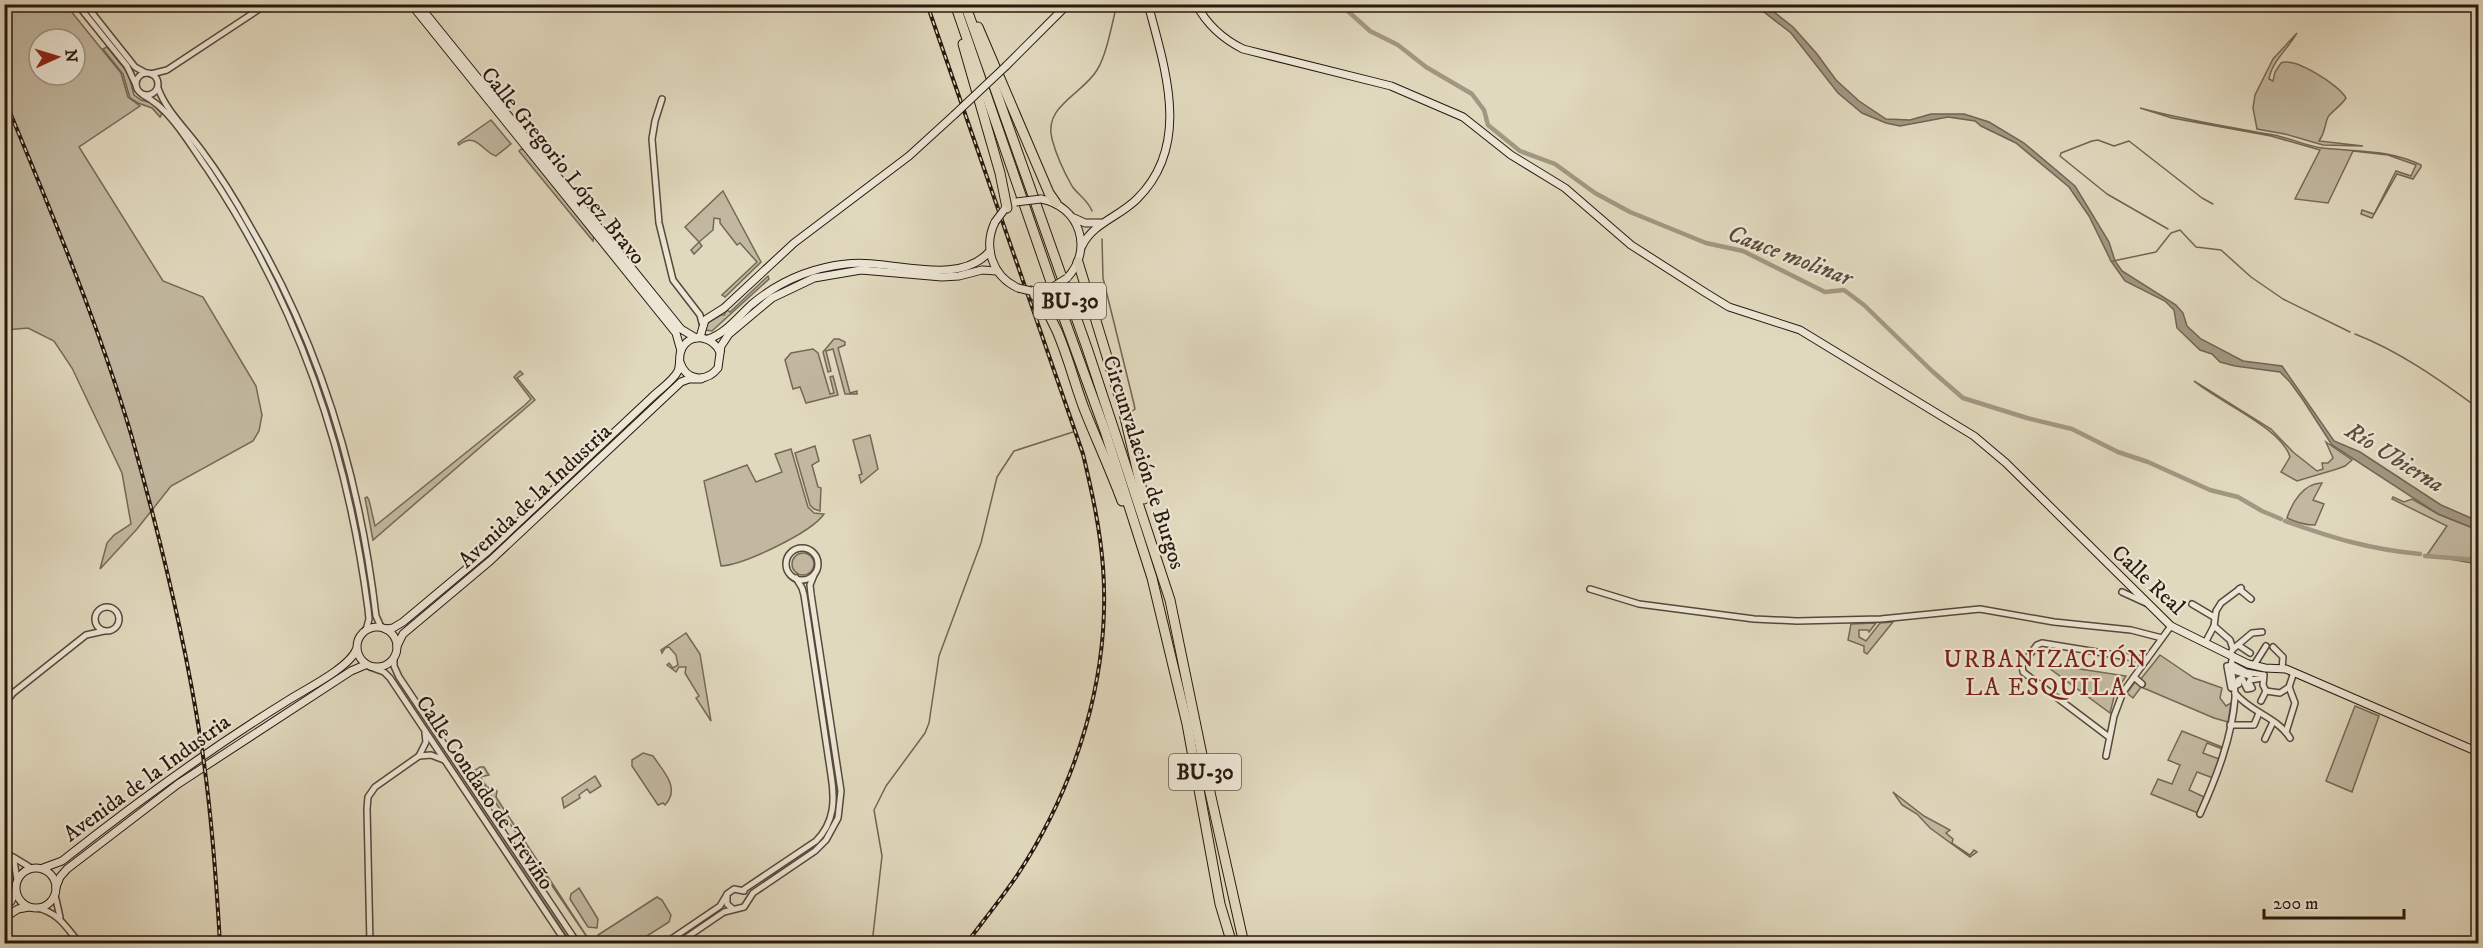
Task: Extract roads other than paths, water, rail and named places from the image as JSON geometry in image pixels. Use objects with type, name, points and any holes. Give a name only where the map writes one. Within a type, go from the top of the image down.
[{"type":"highway","points":[[951,4],[1009,207]]},
{"type":"highway","name":"Circunvalación de Burgos","points":[[955,4],[1052,285],[1106,430],[1152,578],[1187,724],[1220,904],[1232,944]]},
{"type":"highway","points":[[967,4],[1049,193],[1056,203]]},
{"type":"highway","name":"Circunvalación de Burgos","points":[[967,4],[1087,348],[1170,600],[1244,944]]},
{"type":"highway","points":[[1078,262],[1123,409],[1130,446],[1170,600]]},
{"type":"highway","points":[[1031,291],[1043,302],[1052,318],[1085,411],[1152,578]]},
{"type":"main road","name":"Calle Gregorio López Bravo","points":[[411,4],[670,325],[678,336],[680,356]]},
{"type":"main road","name":"Calle Gregorio López Bravo","points":[[418,4],[681,329],[701,338]]},
{"type":"main road","points":[[701,338],[702,323],[717,313],[786,249],[880,179],[954,115],[1068,4]]},
{"type":"main road","points":[[1106,222],[1085,223],[1074,218],[1056,203],[1041,199],[1026,199],[1009,207],[995,222],[990,237],[990,251],[997,271],[1008,282],[1018,288],[1031,291],[1048,290],[1068,278],[1078,262],[1082,246],[1090,232],[1106,222],[1135,201],[1146,190],[1157,173],[1169,142],[1171,110],[1148,4]]},
{"type":"main road","name":"Calle Real","points":[[1196,4],[1202,15],[1222,36],[1243,49],[1385,84],[1463,117],[1511,155],[1565,188],[1631,244],[1706,293],[1729,307],[1800,330],[1974,436],[2006,463],[2087,546],[2171,626],[2205,643],[2234,651],[2254,665],[2294,672],[2478,752]]},
{"type":"main road","points":[[1074,218],[1080,232],[1082,246]]},
{"type":"main road","points":[[990,251],[975,265],[957,270],[863,262],[836,265],[808,272],[766,294],[725,329],[687,342],[680,356],[687,374],[701,379],[708,377],[718,368],[725,338],[756,310],[785,290],[814,278],[861,270],[942,278],[987,269],[997,271]]},
{"type":"main road","points":[[701,338],[715,344],[720,352]]},
{"type":"main road","name":"Avenida de la Industria","points":[[383,628],[393,628],[403,622],[488,551],[671,379],[677,372],[680,356]]},
{"type":"main road","name":"Avenida de la Industria","points":[[397,646],[403,634],[490,561],[681,382],[701,379]]},
{"type":"main road","points":[[383,628],[391,633],[397,646],[394,658],[382,667],[368,666],[356,650],[358,639],[366,630],[383,628]]},
{"type":"main road","name":"Avenida de la Industria","points":[[43,868],[62,861],[169,778],[219,743],[331,673],[353,657],[356,650]]},
{"type":"main road","name":"Avenida de la Industria","points":[[56,891],[60,877],[67,869],[178,784],[351,671],[368,666]]},
{"type":"main road","points":[[4,907],[13,898],[17,879],[23,872],[31,868],[43,868],[52,876],[56,891],[48,904],[18,909],[4,918]]},
{"type":"main road","points":[[15,889],[20,900],[33,908]]},
{"type":"street","points":[[77,4],[126,66],[138,91],[158,104],[166,113],[223,194],[270,276],[303,348],[331,426],[352,504],[368,609],[366,630]]},
{"type":"street","points":[[85,4],[135,67],[148,74],[158,86],[163,99],[204,153],[250,225],[278,276],[328,396],[348,462],[363,526],[376,616],[383,628]]},
{"type":"street","points":[[136,85],[137,78],[167,70],[267,4]]},
{"type":"street","points":[[143,95],[150,95],[167,70]]},
{"type":"street","points":[[662,99],[652,139],[659,223],[673,280],[696,310],[702,323]]},
{"type":"street","points":[[696,310],[717,313]]},
{"type":"street","points":[[677,944],[724,912],[741,909],[753,893],[821,846],[833,831],[841,811],[841,791],[810,587],[818,566],[817,557],[810,550],[800,548],[792,552],[787,560],[787,568],[796,578],[804,595],[833,785],[832,814],[824,832],[816,841],[743,890]]},
{"type":"street","points":[[796,578],[804,580],[814,575]]},
{"type":"street","points":[[2205,643],[2214,626],[2214,617],[2221,603],[2240,588],[2251,599]]},
{"type":"street","points":[[1590,589],[1659,608],[1765,620],[1881,619],[1980,609],[2054,622],[2140,632],[2162,638]]},
{"type":"street","points":[[2122,592],[2146,603]]},
{"type":"street","points":[[2193,604],[2214,617]]},
{"type":"street","points":[[4,705],[13,693],[86,635],[99,610],[107,607],[118,612],[120,620],[116,628],[86,635]]},
{"type":"street","points":[[95,617],[96,624],[104,631]]},
{"type":"street","points":[[2106,756],[2119,702],[2171,626]]},
{"type":"street","points":[[2214,626],[2230,640],[2234,651],[2231,668]]},
{"type":"street","points":[[2234,651],[2252,633],[2262,633]]},
{"type":"street","points":[[2109,737],[2023,672],[2022,664],[2037,645],[2042,644],[2146,660]]},
{"type":"street","points":[[2254,665],[2269,647],[2283,657],[2282,669]]},
{"type":"street","points":[[2234,651],[2250,653]]},
{"type":"street","name":"Calle Condado de Treviño","points":[[394,658],[394,666],[399,677],[578,944]]},
{"type":"street","name":"Calle Condado de Treviño","points":[[368,666],[387,675],[567,944]]},
{"type":"street","points":[[2263,677],[2263,675],[2227,666],[2231,688],[2242,701],[2286,732],[2290,738]]},
{"type":"street","points":[[2266,668],[2263,677],[2266,691]]},
{"type":"street","points":[[2266,691],[2280,693],[2289,687],[2294,672]]},
{"type":"street","points":[[2134,677],[2142,684]]},
{"type":"street","points":[[2200,814],[2220,765],[2230,725],[2234,689],[2239,684],[2238,680],[2242,678],[2247,689],[2252,688],[2250,680],[2263,677]]},
{"type":"street","points":[[2286,732],[2295,703],[2289,687]]},
{"type":"street","points":[[2261,701],[2266,691]]},
{"type":"street","points":[[2230,725],[2254,725],[2259,713]]},
{"type":"street","points":[[2265,738],[2273,722]]},
{"type":"street","points":[[419,756],[426,742],[423,728]]},
{"type":"street","points":[[370,944],[368,797],[378,784],[419,756],[431,754],[445,760]]},
{"type":"street","points":[[4,847],[16,867],[17,879]]},
{"type":"street","points":[[11,856],[31,868]]},
{"type":"street","points":[[664,944],[720,906],[734,888],[743,890],[747,896],[747,903]]},
{"type":"street","points":[[56,891],[60,919]]},
{"type":"street","points":[[726,896],[728,905],[735,910]]},
{"type":"street","points":[[33,908],[52,912],[80,944]]},
{"type":"waterway","points":[[1092,211],[1066,175],[1052,139],[1051,128],[1053,118],[1059,109],[1091,79],[1101,63],[1117,4]]},
{"type":"waterway","name":"Cauce molinar","points":[[1340,4],[1370,31],[1398,45],[1426,67],[1472,94],[1484,110],[1488,125],[1520,151],[1555,164],[1595,193],[1630,212],[1706,243],[1743,251],[1825,292],[1844,290],[1864,305],[1963,398],[2072,429],[2118,452],[2148,462],[2210,490],[2238,497],[2281,519]]},
{"type":"waterway","points":[[2168,229],[2107,194],[2060,156],[2061,153],[2092,141],[2098,140],[2114,146],[2129,141],[2202,198],[2213,204]]},
{"type":"waterway","points":[[2113,261],[2156,252],[2171,233],[2180,230],[2196,247],[2221,250],[2251,277],[2283,299],[2350,332]]},
{"type":"waterway","points":[[1102,239],[1103,278],[1135,409],[1130,413]]},
{"type":"waterway","points":[[2355,334],[2403,358],[2478,408]]},
{"type":"waterway","points":[[872,944],[882,856],[874,810],[886,786],[925,733],[929,723],[939,656],[981,543],[997,477],[1014,451],[1073,432]]},
{"type":"waterway","name":"Cauce molinar","points":[[2285,521],[2351,542],[2420,554]]},
{"type":"waterway","name":"Cauce molinar","points":[[2425,556],[2478,560]]},
{"type":"railway","points":[[927,4],[1083,454],[1100,538],[1103,567],[1104,608],[1095,688],[1086,727],[1073,766],[1039,839],[1018,874],[966,944]]},
{"type":"railway","points":[[4,98],[72,265],[103,349],[131,434],[151,509],[179,622],[194,698],[213,839],[220,944]]},
{"type":"district","name":"URBANIZACIÓN LA ESQUILA","points":[[2046,673]]},
{"type":"water label","name":"Río Ubierna","points":[[2395,457]]}]
